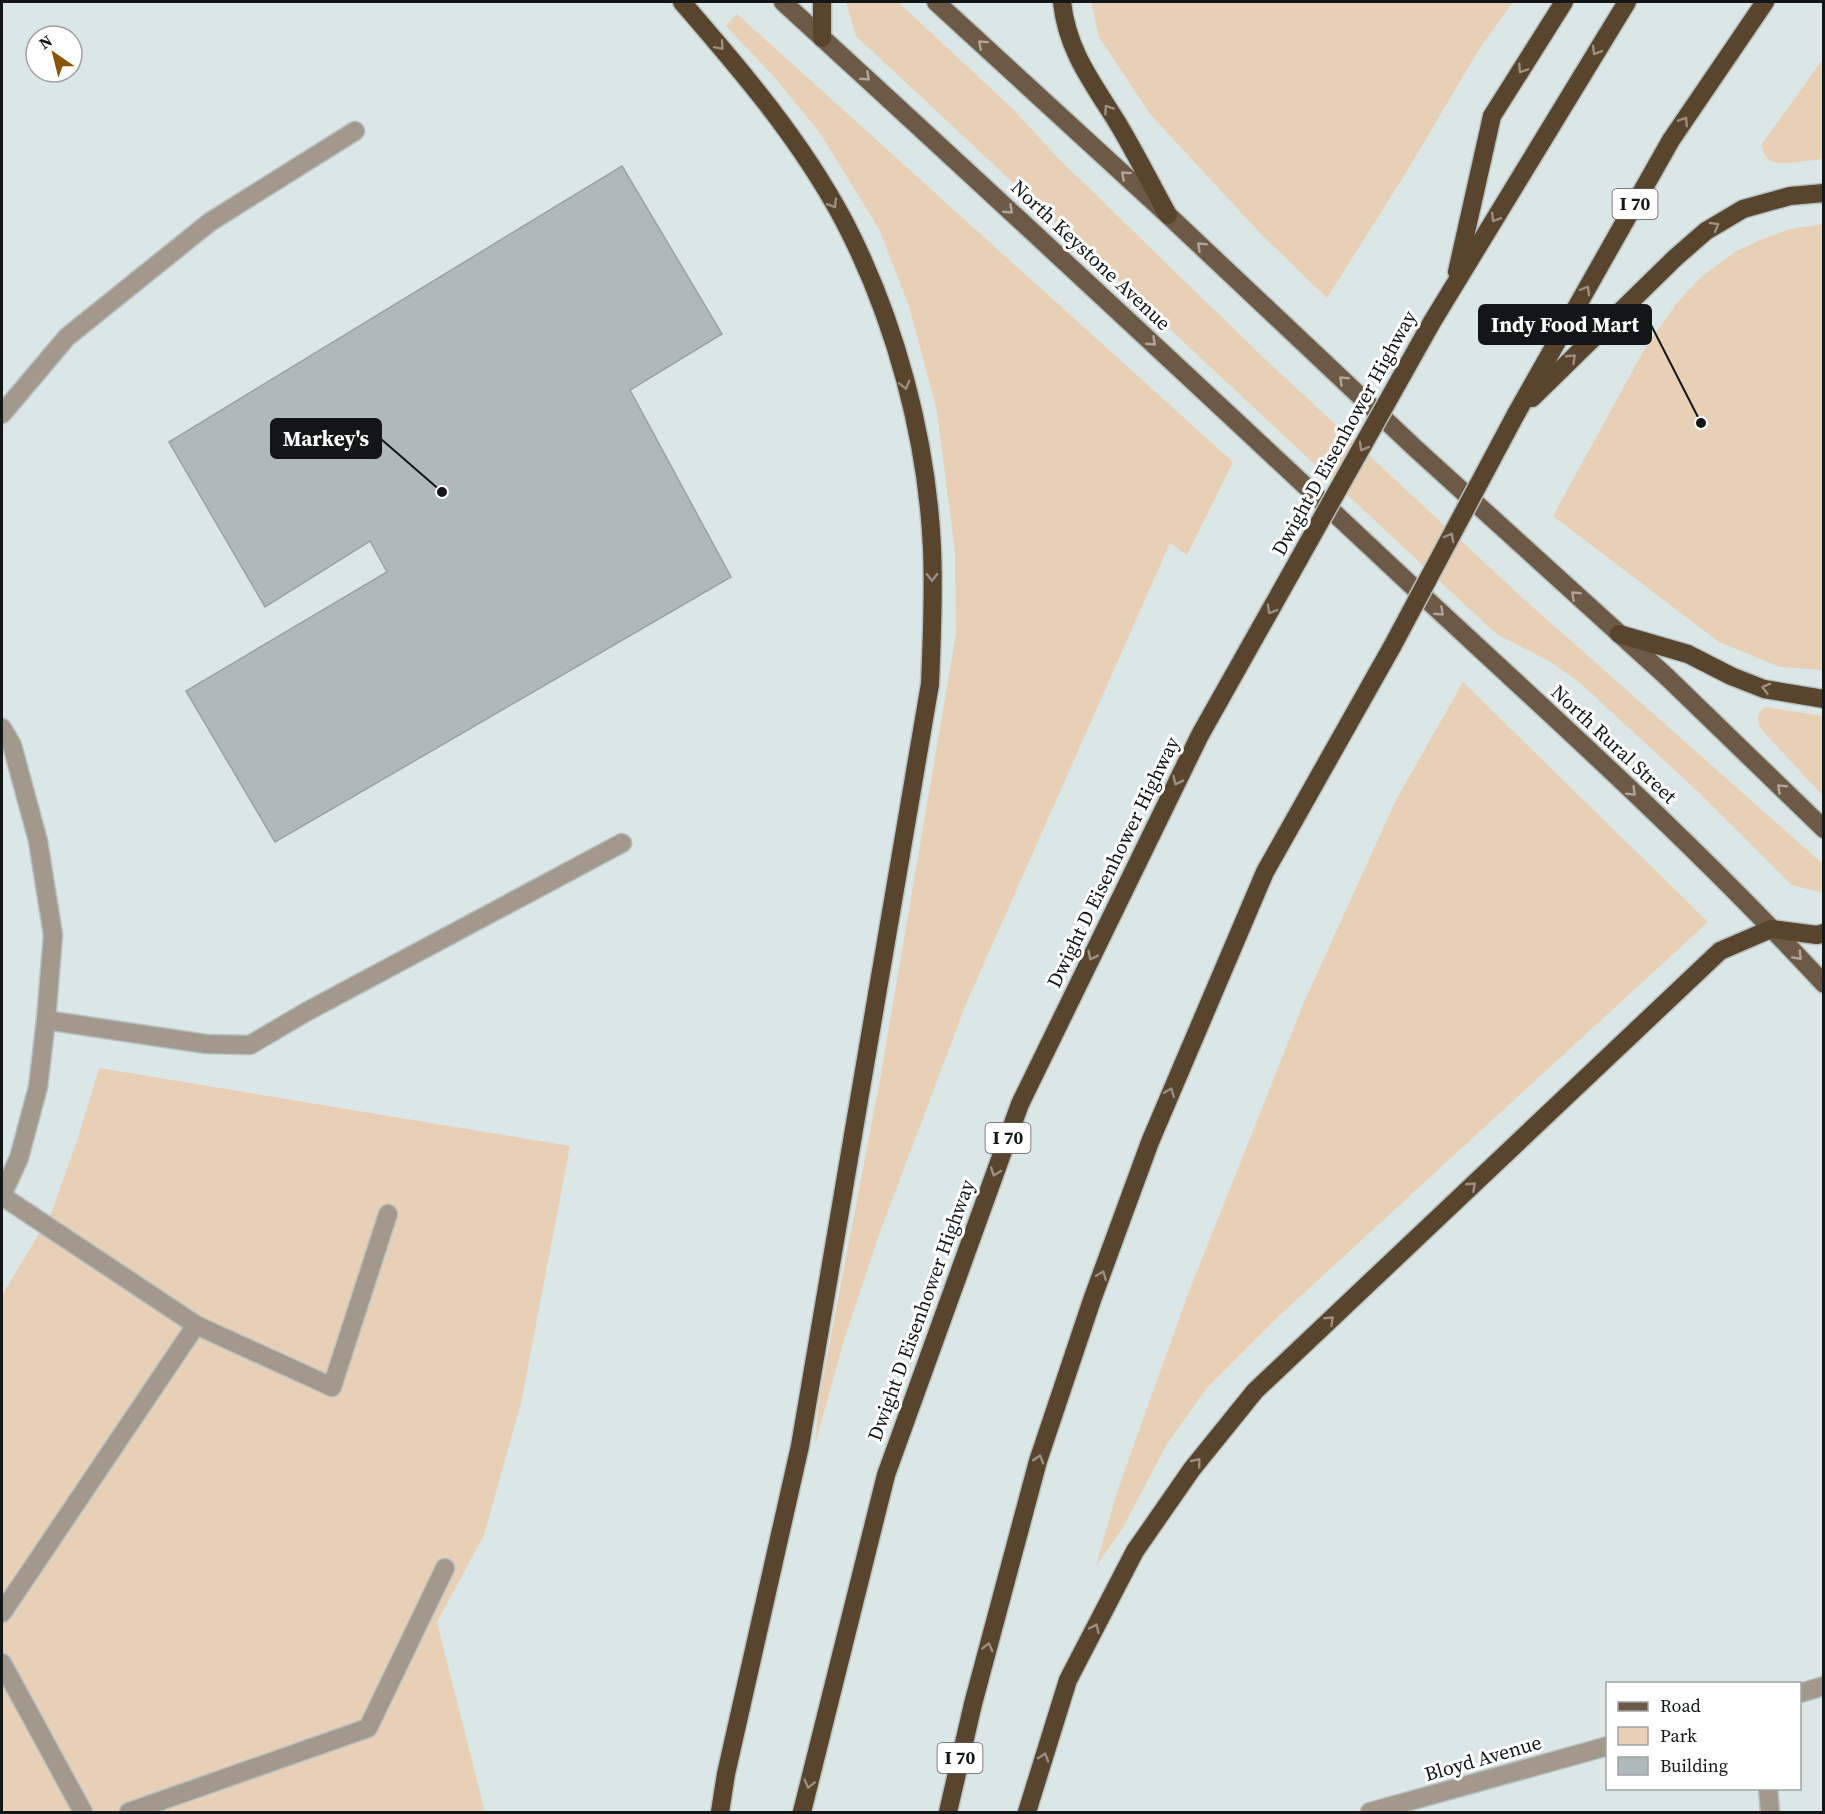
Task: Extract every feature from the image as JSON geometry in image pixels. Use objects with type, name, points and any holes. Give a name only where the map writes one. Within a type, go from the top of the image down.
[{"type":"highway","points":[[682,2],[739,68],[782,124],[843,220],[869,276],[900,361],[914,421],[932,546],[933,624],[930,684],[868,1056],[800,1446],[726,1774],[720,1812]]},
{"type":"highway","points":[[822,2],[822,38]]},
{"type":"highway","points":[[1062,2],[1068,36],[1078,58],[1168,215]]},
{"type":"highway","points":[[1454,286],[1492,116],[1564,2]]},
{"type":"highway","name":"Dwight D Eisenhower Highway","points":[[802,1812],[886,1475],[1020,1104],[1200,735],[1432,322],[1627,2]]},
{"type":"highway","name":"I 70","points":[[948,1812],[973,1704],[1038,1461],[1092,1300],[1154,1132],[1265,872],[1393,645],[1516,414],[1671,140],[1765,2]]},
{"type":"highway","points":[[1516,414],[1675,258],[1706,231],[1743,209],[1790,196],[1824,193]]},
{"type":"highway","points":[[1619,634],[1688,654],[1731,676],[1764,689],[1824,699]]},
{"type":"highway","points":[[1027,1812],[1068,1680],[1121,1577],[1150,1528],[1192,1469],[1255,1392],[1720,951],[1771,929],[1816,935],[1824,933]]},
{"type":"main road","name":"North Keystone Avenue","points":[[783,2],[1367,543]]},
{"type":"main road","points":[[936,2],[1168,215],[1416,449],[1667,677],[1824,829]]},
{"type":"main road","name":"North Rural Street","points":[[1367,543],[1678,836],[1824,984]]},
{"type":"street","points":[[2,414],[67,337],[201,229],[355,131]]},
{"type":"street","points":[[2,728],[12,745],[38,841],[53,935],[38,1087],[19,1158],[2,1195],[196,1325],[332,1387],[388,1214]]},
{"type":"street","points":[[46,1020],[206,1044],[250,1045],[306,1012],[622,843]]},
{"type":"street","points":[[2,1612],[196,1325]]},
{"type":"street","points":[[129,1812],[368,1728],[445,1568]]},
{"type":"street","points":[[2,1663],[83,1812]]},
{"type":"street","points":[[1801,1693],[1824,1686]]},
{"type":"street","name":"Bloyd Avenue","points":[[1370,1812],[1606,1747]]},
{"type":"street","points":[[1768,1790],[1770,1812]]},
{"type":"green space","points":[[846,2],[898,2],[1012,108],[1057,157],[1267,361],[1526,601],[1823,864],[1823,893],[1792,885],[1694,788],[1579,682],[1549,661],[1492,630],[856,36]]},
{"type":"green space","points":[[1091,2],[1513,2],[1478,51],[1407,171],[1327,298],[1260,233],[1150,114],[1099,37]]},
{"type":"green space","points":[[737,14],[1233,462],[1187,555],[1170,543],[966,1004],[880,1232],[844,1340],[815,1445],[819,1399],[880,1080],[956,634],[955,552],[937,411],[909,306],[879,229],[820,133],[775,78],[726,26]]},
{"type":"green space","points":[[1823,59],[1823,159],[1788,163],[1771,161],[1761,145]]},
{"type":"green space","points":[[1824,224],[1823,670],[1780,667],[1719,642],[1553,516],[1644,350],[1676,304],[1701,277],[1735,252],[1760,240],[1790,229]]},
{"type":"green space","points":[[1463,682],[1708,922],[1280,1315],[1206,1389],[1167,1444],[1122,1529],[1096,1566],[1117,1492],[1188,1294],[1305,1000],[1396,800]]},
{"type":"green space","points":[[1766,707],[1823,716],[1823,796],[1760,728],[1758,716]]},
{"type":"green space","points":[[99,1068],[570,1146],[521,1403],[484,1535],[437,1622],[485,1812],[2,1812],[2,1295],[51,1214],[78,1138]]},
{"type":"building","points":[[622,166],[722,334],[630,390],[731,577],[275,842],[186,691],[387,572],[370,541],[265,607],[169,442]]},
{"type":"place","name":"Indy Food Mart","points":[[1701,423]]},
{"type":"place","name":"Markey's","points":[[442,492]]}]
